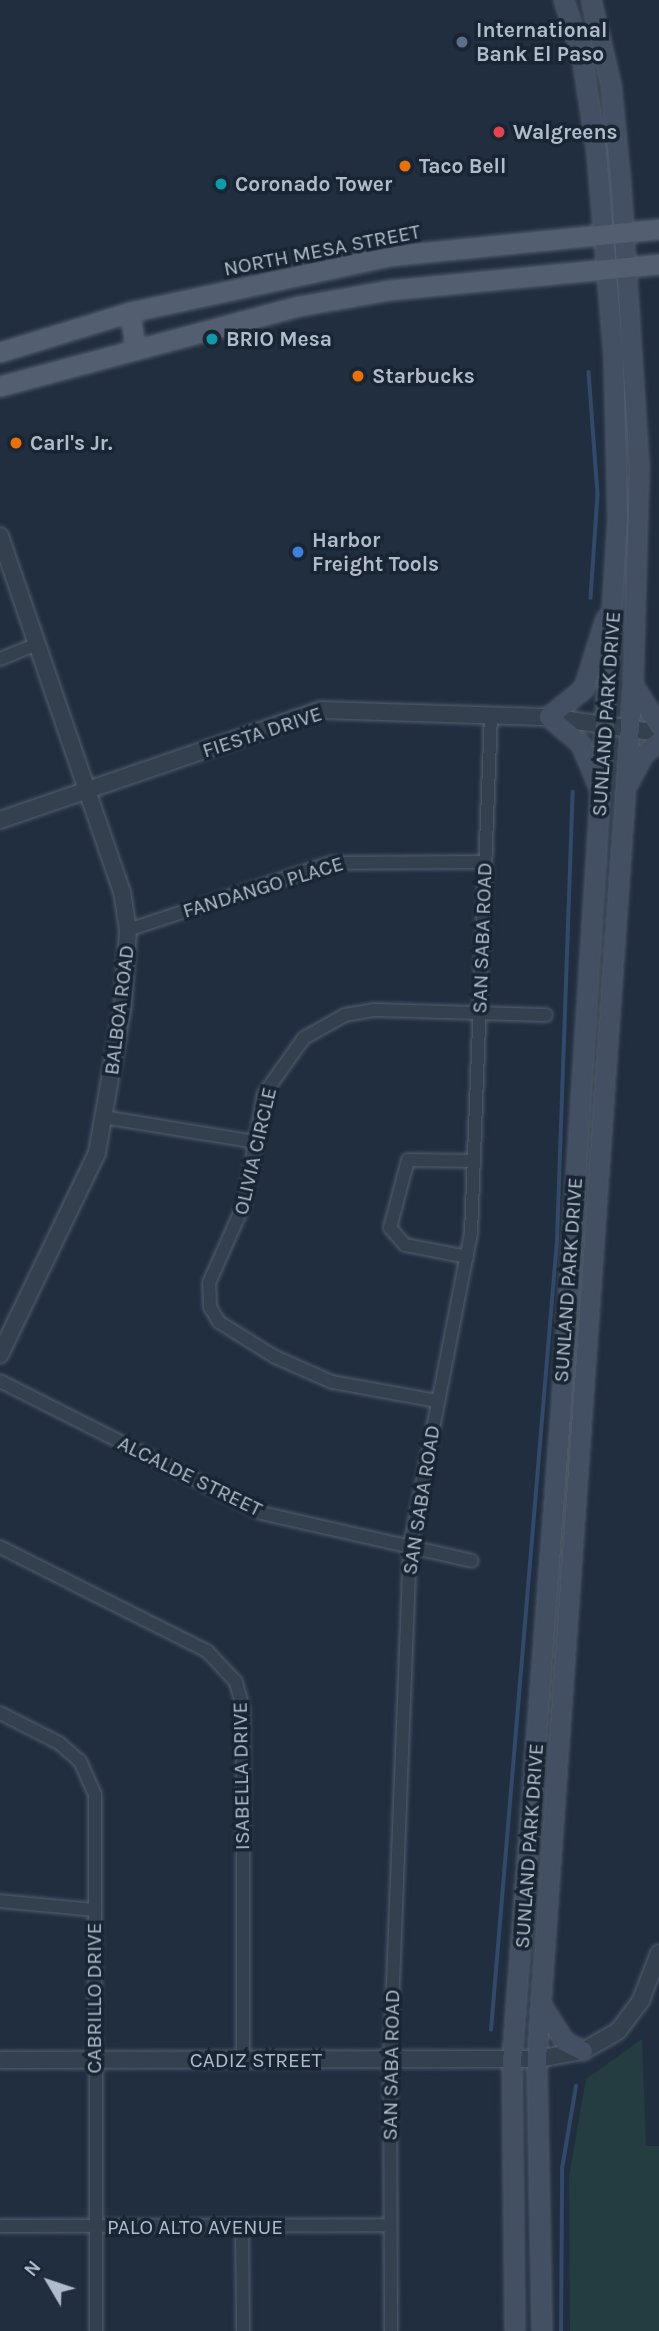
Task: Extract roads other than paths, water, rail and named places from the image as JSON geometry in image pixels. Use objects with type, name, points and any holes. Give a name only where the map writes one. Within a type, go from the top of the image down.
[{"type":"main road","name":"SUNLAND PARK DRIVE","points":[[515,2331],[512,2062],[607,724],[619,466],[617,267],[624,232],[611,85],[592,3]]},
{"type":"main road","name":"SUNLAND PARK DRIVE","points":[[542,2331],[537,2059],[633,684],[639,466],[617,267],[604,234],[592,104],[567,8]]},
{"type":"main road","name":"NORTH MESA STREET","points":[[0,352],[130,312],[388,256],[659,229]]},
{"type":"main road","points":[[388,256],[388,290]]},
{"type":"main road","points":[[0,386],[135,346],[388,290],[659,264]]},
{"type":"main road","points":[[130,312],[135,346]]},
{"type":"main road","points":[[619,466],[639,466]]},
{"type":"main road","points":[[602,797],[582,744],[550,716],[583,689],[614,595]]},
{"type":"main road","points":[[633,684],[659,726]]},
{"type":"main road","points":[[624,794],[644,754],[659,742]]},
{"type":"main road","points":[[541,2003],[565,2042],[583,2051]]},
{"type":"street","points":[[567,8],[592,3]]},
{"type":"street","name":"BALBOA ROAD","points":[[0,536],[122,892],[128,930],[123,1005],[103,1117],[88,1180],[0,1354]]},
{"type":"street","points":[[0,659],[37,644]]},
{"type":"street","name":"FIESTA DRIVE","points":[[0,820],[321,710],[550,716],[659,733]]},
{"type":"street","name":"SAN SABA ROAD","points":[[391,2331],[390,2060],[410,1547],[467,1257],[474,1161],[491,715]]},
{"type":"street","name":"FANDANGO PLACE","points":[[128,930],[330,863],[485,862]]},
{"type":"street","name":"OLIVIA CIRCLE","points":[[437,1401],[332,1382],[219,1322],[210,1307],[209,1283],[244,1204],[255,1142],[273,1075],[323,1025],[373,1010],[546,1015]]},
{"type":"street","points":[[103,1117],[255,1142]]},
{"type":"street","points":[[467,1257],[405,1245],[390,1228],[408,1160],[474,1161]]},
{"type":"street","name":"ALCALDE STREET","points":[[0,1381],[261,1513],[471,1561]]},
{"type":"street","name":"ISABELLA DRIVE","points":[[0,1546],[207,1651],[236,1682],[243,1709],[243,2060]]},
{"type":"street","name":"CABRILLO DRIVE","points":[[0,1713],[59,1743],[80,1761],[95,1795],[92,2227],[96,2331]]},
{"type":"street","points":[[0,1901],[94,1910]]},
{"type":"street","points":[[583,2051],[629,2018],[659,1953]]},
{"type":"street","name":"CADIZ STREET","points":[[0,2060],[512,2062],[583,2051]]},
{"type":"street","name":"PALO ALTO AVENUE","points":[[0,2226],[389,2225]]},
{"type":"street","points":[[242,2227],[243,2331]]},
{"type":"waterway","points":[[589,372],[598,495],[591,598]]},
{"type":"waterway","points":[[491,2030],[557,1240],[573,792]]},
{"type":"waterway","points":[[561,2331],[562,2169],[576,2086]]},
{"type":"place","name":"International Bank El Paso","points":[[462,42]]},
{"type":"place","name":"Walgreens","points":[[499,132]]},
{"type":"place","name":"Taco Bell","points":[[405,166]]},
{"type":"place","name":"Coronado Tower","points":[[221,184]]},
{"type":"place","name":"BRIO Mesa","points":[[212,339]]},
{"type":"place","name":"Starbucks","points":[[358,376]]},
{"type":"place","name":"Carl's Jr.","points":[[16,443]]},
{"type":"place","name":"Harbor Freight Tools","points":[[298,552]]}]
